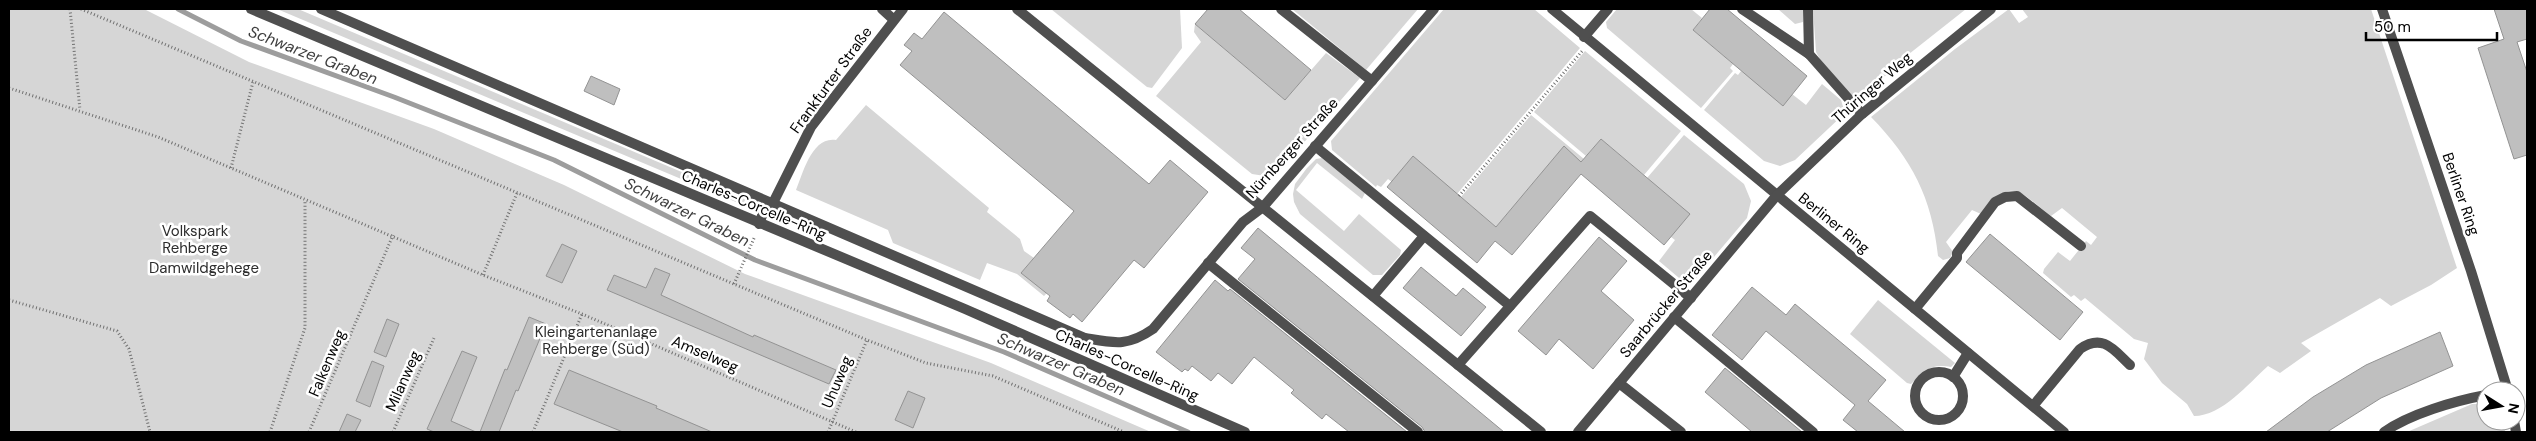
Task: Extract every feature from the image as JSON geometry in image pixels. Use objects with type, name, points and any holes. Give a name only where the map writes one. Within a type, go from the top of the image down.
[{"type":"street","name":"Charles-Corcelle-Ring","points":[[251,9],[965,309],[1245,432]]},
{"type":"street","points":[[320,9],[773,203]]},
{"type":"street","points":[[882,9],[893,20]]},
{"type":"street","name":"Frankfurter Straße","points":[[759,224],[763,213],[773,203],[811,127],[903,9]]},
{"type":"street","points":[[1017,9],[1541,432]]},
{"type":"street","points":[[1281,9],[1372,81]]},
{"type":"street","name":"Nürnberger Straße","points":[[773,203],[1085,338],[1115,344],[1138,340],[1153,329],[1243,222],[1263,207],[1434,9]]},
{"type":"street","name":"Berliner Ring","points":[[1552,9],[2064,432]]},
{"type":"street","points":[[1587,39],[1608,9]]},
{"type":"street","points":[[1742,9],[1809,54],[1862,114]]},
{"type":"street","points":[[1808,9],[1809,54]]},
{"type":"street","name":"Thüringer Weg","points":[[1777,195],[1862,114],[1991,9]]},
{"type":"street","name":"Berliner Ring","points":[[2382,9],[2471,271],[2505,381]]},
{"type":"street","points":[[1316,146],[1510,306]]},
{"type":"street","name":"Saarbrücker Straße","points":[[1578,432],[1777,195]]},
{"type":"street","points":[[1915,309],[1957,258],[1957,253],[1995,202],[2005,197],[2017,196],[2081,246]]},
{"type":"street","points":[[1458,365],[1590,216],[1691,298]]},
{"type":"street","points":[[1373,296],[1424,236]]},
{"type":"street","points":[[1208,263],[1418,432]]},
{"type":"street","points":[[1674,317],[1813,432]]},
{"type":"street","points":[[2033,406],[2086,344],[2094,342],[2111,346],[2130,365]]},
{"type":"street","points":[[1953,377],[1968,353]]},
{"type":"street","points":[[1937,372],[1953,377],[1959,383],[1963,395],[1957,412],[1940,421],[1923,415],[1914,398],[1920,380],[1937,372]]},
{"type":"street","points":[[1619,383],[1681,432]]},
{"type":"street","points":[[2384,432],[2393,426],[2451,403],[2476,397]]},
{"type":"path","points":[[70,9],[80,110]]},
{"type":"path","points":[[81,9],[867,340],[926,363],[992,376],[1124,432]]},
{"type":"path","points":[[1459,196],[1587,39]]},
{"type":"path","points":[[231,168],[253,82]]},
{"type":"path","name":"Amselweg","points":[[9,88],[158,137],[305,200],[393,235],[483,275],[582,314],[856,432]]},
{"type":"path","points":[[483,275],[518,194]]},
{"type":"path","points":[[270,432],[305,328],[305,200]]},
{"type":"path","name":"Falkenweg","points":[[309,432],[393,235]]},
{"type":"path","points":[[734,284],[751,246]]},
{"type":"path","points":[[9,300],[117,331],[129,349],[150,432]]},
{"type":"path","points":[[533,432],[582,314]]},
{"type":"path","name":"Milanweg","points":[[393,432],[434,338]]},
{"type":"path","name":"Uhuweg","points":[[828,432],[867,340]]},
{"type":"green space","name":"Volkspark Rehberge","points":[[9,9],[144,9],[249,62],[434,129],[564,185],[745,274],[991,363],[1151,432],[9,432]]},
{"type":"green space","points":[[277,9],[298,9],[757,204],[755,210]]},
{"type":"green space","points":[[1051,9],[1180,9],[1182,48],[1152,88],[1147,87]]},
{"type":"green space","points":[[1292,9],[1418,9],[1366,70]]},
{"type":"green space","points":[[1444,9],[1534,9],[1580,48],[1457,194],[1392,182],[1388,179],[1381,187],[1377,185],[1376,187],[1332,150],[1331,141]]},
{"type":"green space","points":[[1617,9],[1691,9],[1702,18],[1693,30],[1733,64],[1730,68],[1733,71],[1701,108],[1607,28],[1606,22]]},
{"type":"green space","points":[[1778,9],[1803,9],[1803,22],[1795,24]]},
{"type":"green space","points":[[1813,9],[1966,9],[1909,54],[1857,102],[1821,61],[1816,52]]},
{"type":"green space","points":[[2009,9],[2019,23],[2028,17],[2022,9],[2371,9],[2457,268],[2431,285],[2391,306],[2380,298],[2301,343],[2311,351],[2280,373],[2268,366],[2224,405],[2215,411],[2194,416],[2187,404],[2162,383],[2144,359],[2148,343],[2134,339],[2085,298],[2081,301],[2074,295],[2071,297],[2043,273],[2044,269],[2058,252],[2070,261],[2086,241],[2091,245],[2097,237],[2062,208],[2051,216],[2022,194],[2008,191],[1992,202],[1981,214],[1972,210],[1946,242],[1953,252],[1950,258],[1943,260],[1938,256],[1931,216],[1918,180],[1898,148],[1871,117],[1955,49]]},
{"type":"green space","points":[[1195,24],[1285,100],[1326,53],[1360,78],[1280,170],[1265,176],[1252,174],[1156,96],[1201,42],[1194,32]]},
{"type":"green space","points":[[1585,51],[1681,131],[1644,175],[1601,139],[1586,156],[1534,112]]},
{"type":"green space","points":[[1741,71],[1792,94],[1806,105],[1822,84],[1841,100],[1845,113],[1795,160],[1780,166],[1764,161],[1704,110],[1735,73],[1738,75]]},
{"type":"green space","points":[[866,105],[989,208],[987,212],[1020,239],[1024,251],[1034,258],[1047,293],[1044,296],[1017,274],[987,263],[980,280],[893,243],[888,230],[796,190],[805,166],[815,150],[828,140],[836,140]]},
{"type":"green space","points":[[1531,115],[1584,159],[1581,162],[1564,147],[1496,227],[1461,197]]},
{"type":"green space","points":[[1684,135],[1744,184],[1751,201],[1747,218],[1691,284],[1685,283],[1659,261],[1675,240],[1671,237],[1647,178]]},
{"type":"green space","points":[[1322,158],[1365,193],[1362,199],[1317,163],[1296,190],[1344,231],[1359,214],[1401,250],[1400,255],[1382,275],[1373,275],[1300,214],[1294,202],[1295,184],[1316,159]]},
{"type":"green space","points":[[1878,300],[1955,363],[1951,367],[1938,366],[1928,369],[1911,384],[1907,383],[1850,334]]},
{"type":"green space","points":[[2472,404],[2476,404],[2476,431],[2505,432],[2407,432]]},
{"type":"building","points":[[1208,9],[1239,9],[1311,70],[1285,100],[1195,24]]},
{"type":"building","points":[[1710,9],[1727,9],[1807,76],[1783,106],[1693,30]]},
{"type":"building","points":[[2494,9],[2527,9],[2527,39],[2517,42],[2527,72],[2527,155],[2514,159],[2478,48],[2504,39]]},
{"type":"building","points":[[944,12],[1149,184],[1170,160],[1208,192],[1144,268],[1134,260],[1082,322],[1073,314],[1070,318],[1047,301],[1050,296],[1021,273],[1074,211],[900,65],[912,51],[904,45],[914,33],[922,39]]},
{"type":"building","points":[[591,76],[620,89],[614,105],[584,91]]},
{"type":"building","points":[[1601,139],[1690,214],[1664,245],[1581,174],[1512,255],[1495,241],[1477,263],[1387,187],[1413,156],[1496,227],[1564,146],[1581,162]]},
{"type":"building","points":[[1258,228],[1504,432],[1425,432],[1422,427],[1238,279],[1255,259],[1241,248]]},
{"type":"building","points":[[1990,234],[2083,312],[2060,340],[1966,262]]},
{"type":"building","points":[[1599,237],[1627,261],[1601,291],[1634,320],[1593,369],[1559,339],[1546,355],[1518,331]]},
{"type":"building","points":[[562,244],[577,251],[562,283],[546,276]]},
{"type":"building","points":[[1421,267],[1456,296],[1463,288],[1486,307],[1461,336],[1403,288]]},
{"type":"building","points":[[655,268],[670,274],[661,295],[753,337],[754,335],[836,370],[829,384],[607,290],[614,275],[646,288]]},
{"type":"building","points":[[1215,280],[1228,291],[1230,289],[1407,432],[1349,432],[1326,414],[1322,419],[1291,393],[1294,390],[1254,357],[1232,384],[1218,373],[1211,381],[1192,366],[1188,371],[1185,369],[1182,372],[1156,352]]},
{"type":"building","points":[[1752,287],[1786,315],[1795,304],[1886,380],[1868,401],[1905,432],[1858,432],[1843,420],[1855,405],[1766,331],[1742,360],[1712,335]]},
{"type":"building","points":[[529,317],[546,324],[518,391],[516,390],[499,432],[480,432],[505,369],[507,370]]},
{"type":"building","points":[[387,319],[399,324],[386,357],[374,352]]},
{"type":"building","points":[[2440,332],[2453,366],[2381,398],[2327,432],[2266,432],[2313,397],[2366,365]]},
{"type":"building","points":[[462,351],[477,357],[451,421],[476,432],[434,432],[427,429]]},
{"type":"building","points":[[372,361],[384,366],[370,407],[356,401]]},
{"type":"building","points":[[1725,368],[1802,432],[1752,432],[1705,392]]},
{"type":"building","points":[[569,370],[657,406],[656,408],[712,432],[623,432],[554,404]]},
{"type":"building","points":[[908,391],[925,398],[913,428],[895,420]]},
{"type":"building","points":[[347,414],[361,420],[355,432],[339,432]]},
{"type":"waterway","name":"Schwarzer Graben","points":[[178,9],[241,41],[394,97],[554,160],[755,260],[1004,352],[1188,432]]},
{"type":"park label","name":"Damwildgehege","points":[[204,268]]},
{"type":"park label","name":"Kleingartenanlage Rehberge (Süd)","points":[[596,340]]}]
